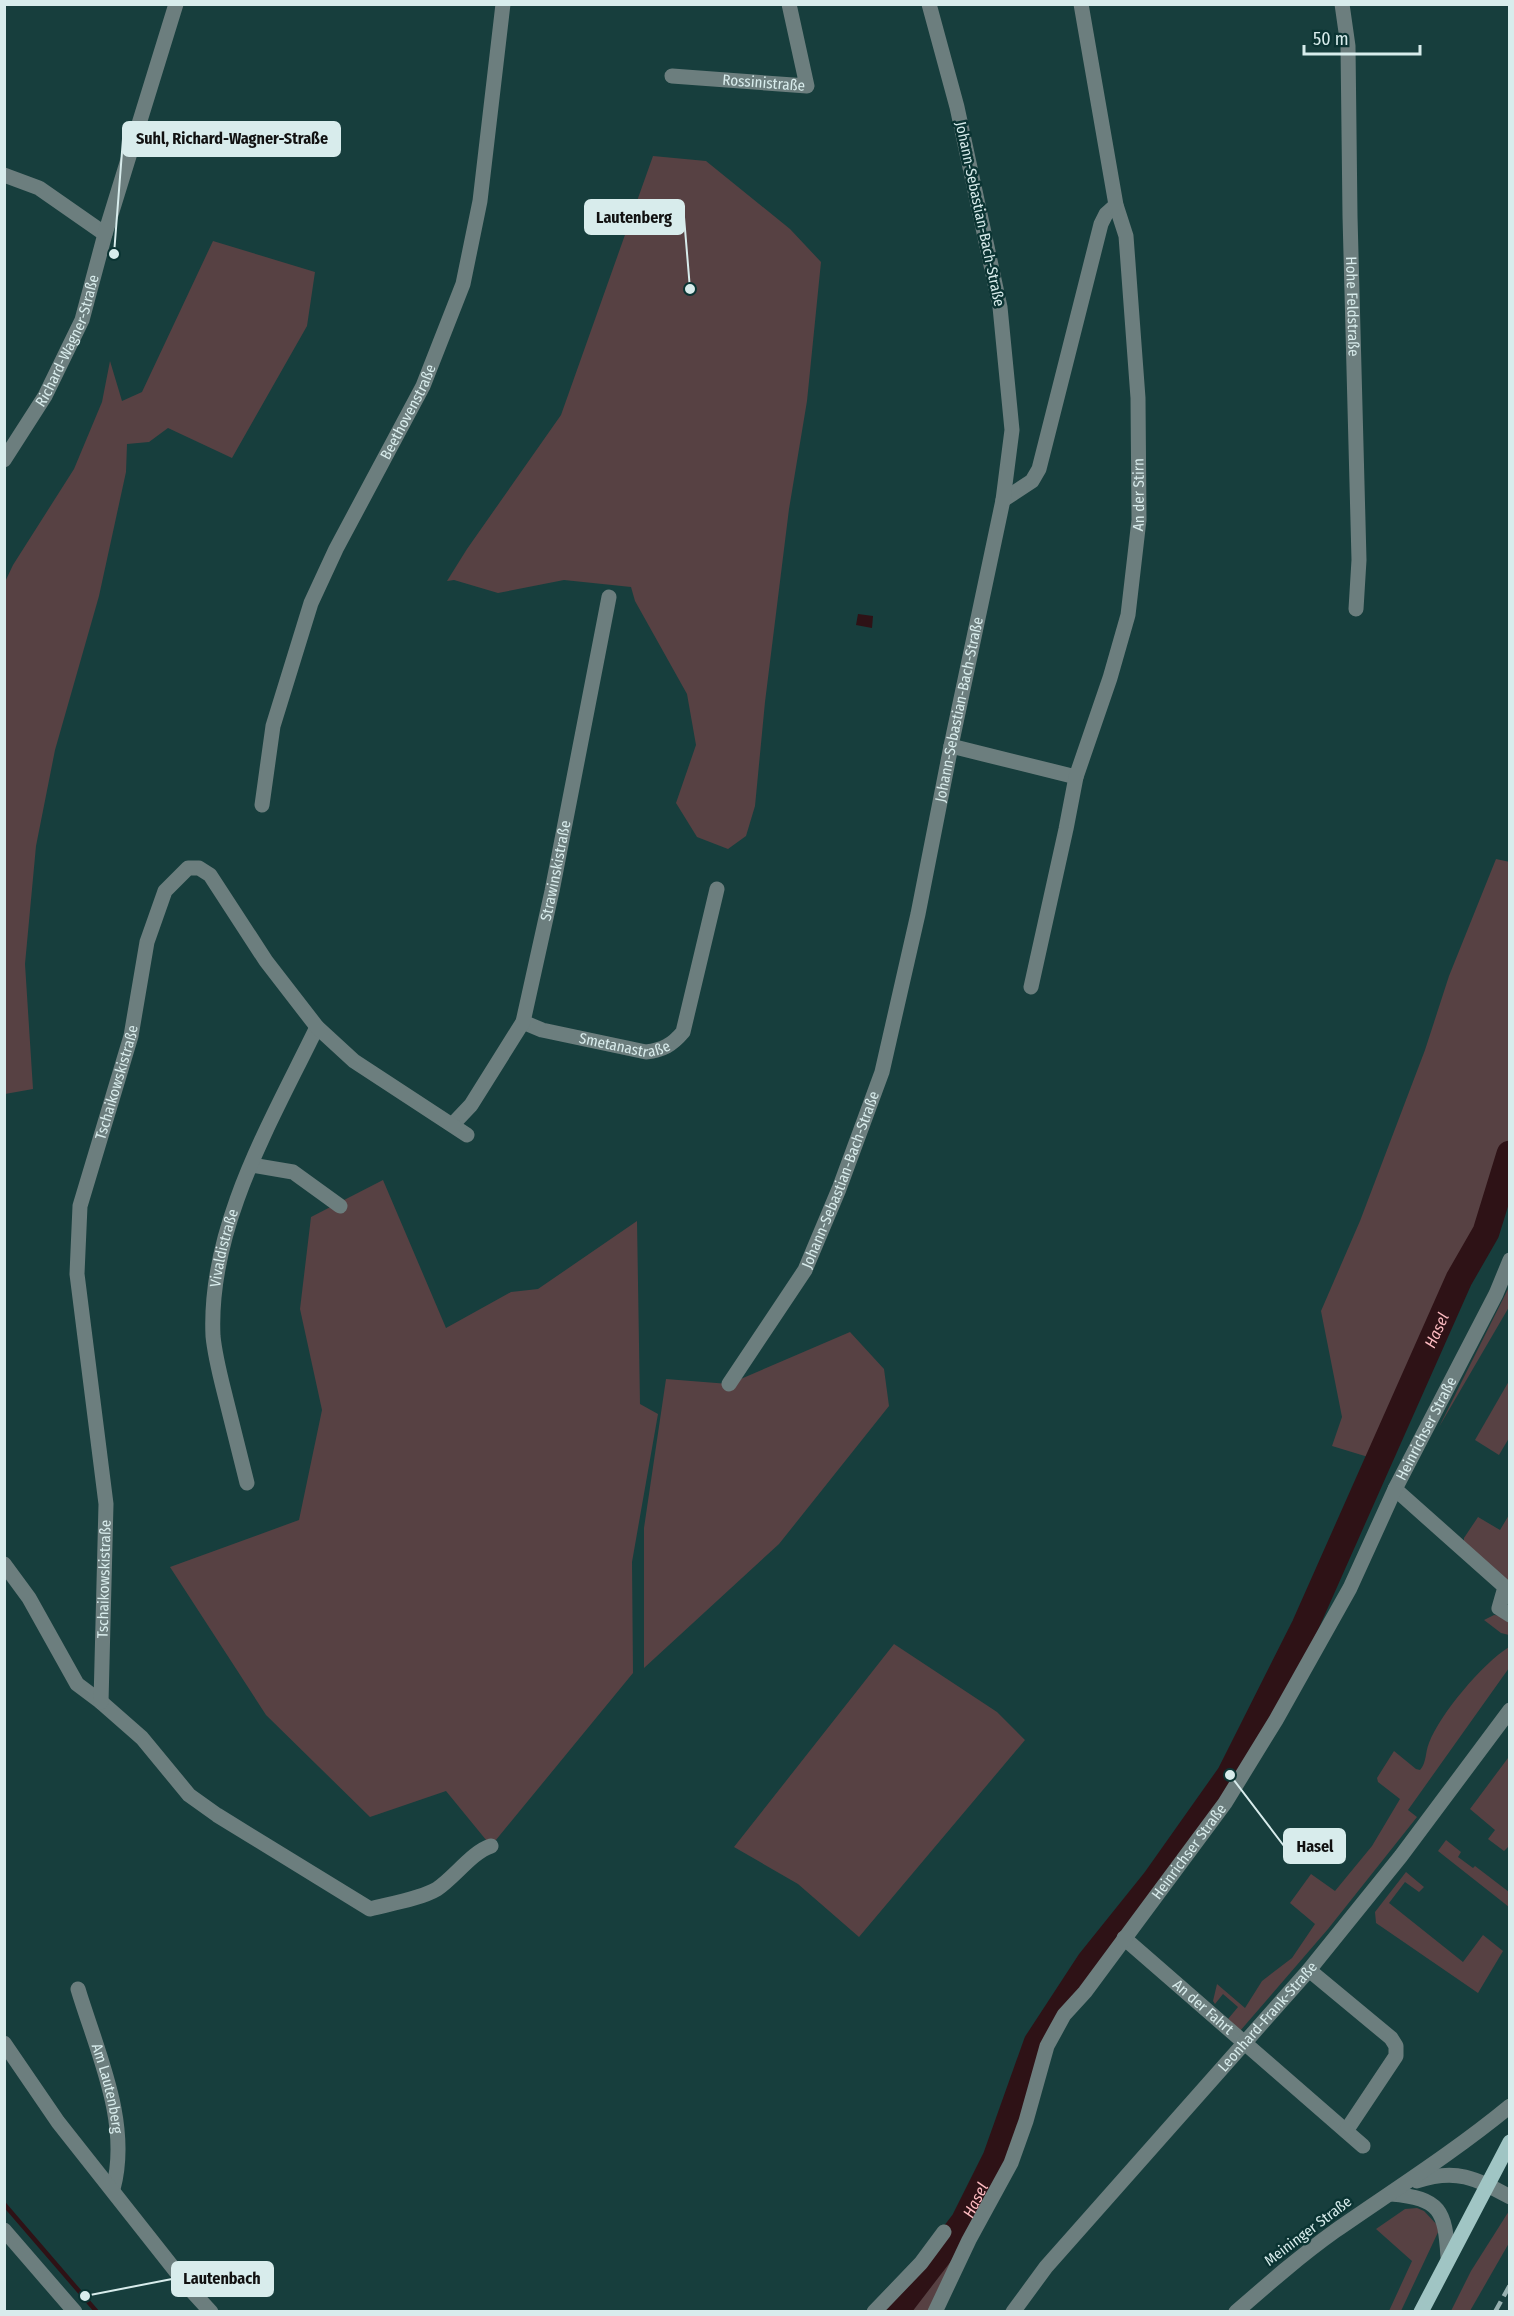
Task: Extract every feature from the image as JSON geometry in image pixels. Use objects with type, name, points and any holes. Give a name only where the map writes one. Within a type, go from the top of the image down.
[{"type":"main road","points":[[1421,2312],[1509,2142]]},
{"type":"street","name":"Richard-Wagner-Straße","points":[[4,460],[45,396],[82,320],[105,234],[176,4]]},
{"type":"street","name":"Beethovenstraße","points":[[262,805],[273,726],[311,603],[336,549],[423,386],[463,284],[480,201],[503,4]]},
{"type":"street","name":"Rossinistraße","points":[[672,76],[807,86],[789,4]]},
{"type":"street","name":"Johann-Sebastian-Bach-Straße","points":[[729,1384],[805,1270],[839,1189],[882,1072],[918,914],[1003,500],[1012,430],[1000,307],[957,107],[929,4]]},
{"type":"street","name":"An der Stirn","points":[[1031,987],[1076,777],[1110,678],[1128,615],[1139,520],[1138,398],[1126,236],[1116,205],[1081,4]]},
{"type":"street","name":"Hohe Feldstraße","points":[[1342,4],[1348,46],[1359,560],[1356,609]]},
{"type":"street","points":[[4,175],[39,188],[105,234]]},
{"type":"street","points":[[1003,500],[1032,481],[1039,469],[1101,224],[1106,214],[1116,205]]},
{"type":"street","name":"Strawinskistraße","points":[[453,1124],[471,1105],[523,1022],[554,880],[609,597]]},
{"type":"street","points":[[951,746],[1076,777]]},
{"type":"street","name":"Tschaikowskistraße","points":[[101,1702],[106,1504],[77,1274],[81,1206],[131,1036],[147,942],[165,891],[188,868],[199,868],[210,875],[266,961],[317,1027],[354,1061],[467,1135]]},
{"type":"street","name":"Smetanastraße","points":[[523,1022],[542,1030],[646,1052],[661,1050],[675,1042],[683,1032],[717,889]]},
{"type":"street","name":"Vivaldistraße","points":[[247,1483],[221,1380],[213,1337],[216,1275],[223,1241],[252,1165],[317,1027]]},
{"type":"street","points":[[252,1165],[293,1172],[340,1206]]},
{"type":"street","name":"Heinrichser Straße","points":[[935,2312],[969,2240],[1011,2163],[1026,2121],[1036,2076],[1047,2046],[1064,2015],[1085,1992],[1225,1803],[1276,1720],[1350,1588],[1395,1489],[1496,1294],[1509,1260]]},
{"type":"street","points":[[1395,1489],[1505,1587],[1499,1608],[1509,1615]]},
{"type":"street","points":[[4,1564],[29,1598],[77,1684],[141,1738],[189,1795],[217,1815],[370,1909],[435,1890],[482,1849],[491,1846]]},
{"type":"street","name":"Leonhard-Frank-Straße","points":[[1012,2312],[1047,2267],[1309,1970],[1415,1839],[1509,1710]]},
{"type":"street","name":"An der Fahrt","points":[[1124,1938],[1363,2146]]},
{"type":"street","points":[[1309,1970],[1391,2038],[1396,2046],[1396,2056],[1346,2132]]},
{"type":"street","name":"Am Lautenberg","points":[[78,1989],[114,2106],[118,2169],[113,2189]]},
{"type":"street","points":[[4,2043],[58,2122],[211,2312]]},
{"type":"street","name":"Meininger Straße","points":[[1236,2312],[1283,2271],[1480,2131],[1509,2106]]},
{"type":"street","name":"Meininger Straße","points":[[1406,2185],[1445,2174],[1472,2178],[1509,2197]]},
{"type":"street","points":[[1391,2194],[1416,2197],[1432,2205],[1438,2211],[1446,2228],[1448,2257]]},
{"type":"street","points":[[4,2230],[75,2312]]},
{"type":"street","points":[[883,2309],[944,2232]]},
{"type":"shaded area","points":[[653,156],[706,161],[790,229],[821,262],[807,401],[789,509],[765,702],[755,806],[746,836],[728,849],[697,837],[676,803],[696,745],[687,694],[635,601],[631,587],[564,580],[498,593],[454,580],[447,581],[561,415]]},
{"type":"shaded area","points":[[213,241],[315,272],[307,326],[232,458],[168,428],[149,442],[127,444],[126,472],[99,596],[55,750],[36,846],[25,964],[33,1089],[5,1094],[5,582],[13,565],[74,469],[102,402],[110,361],[122,401],[142,392]]},
{"type":"shaded area","points":[[858,614],[873,616],[872,628],[856,625]]},
{"type":"shaded area","points":[[1496,859],[1510,862],[1509,1154],[1486,1232],[1459,1279],[1378,1460],[1332,1446],[1342,1417],[1321,1311],[1360,1221],[1425,1050],[1449,976]]},
{"type":"shaded area","points":[[383,1180],[446,1328],[511,1292],[538,1289],[637,1221],[640,1404],[658,1414],[632,1562],[633,1673],[491,1846],[446,1791],[370,1817],[266,1715],[170,1567],[299,1520],[322,1410],[300,1309],[311,1217]]},
{"type":"shaded area","points":[[1509,1287],[1509,1307],[1439,1427]]},
{"type":"shaded area","points":[[850,1332],[884,1369],[889,1406],[779,1544],[644,1668],[644,1528],[666,1379],[729,1384]]},
{"type":"shaded area","points":[[1509,1381],[1509,1438],[1499,1455],[1475,1440]]},
{"type":"shaded area","points":[[1509,1515],[1509,1584],[1464,1545],[1464,1538],[1478,1517],[1500,1530]]},
{"type":"shaded area","points":[[1494,1615],[1501,1616],[1509,1622],[1509,1635],[1501,1633],[1484,1620]]},
{"type":"shaded area","points":[[894,1644],[997,1712],[1025,1740],[859,1937],[798,1884],[734,1847]]},
{"type":"shaded area","points":[[1509,1647],[1509,1668],[1408,1810],[1417,1817],[1328,1929],[1240,2031],[1228,2019],[1238,2007],[1223,1994],[1215,2004],[1213,2001],[1217,1984],[1245,2008],[1262,1981],[1292,1958],[1315,1924],[1290,1903],[1311,1874],[1335,1891],[1372,1846],[1400,1799],[1378,1782],[1377,1778],[1394,1751],[1420,1770],[1435,1731],[1452,1704],[1487,1665]]},
{"type":"shaded area","points":[[1508,1758],[1510,1845],[1504,1851],[1488,1839],[1495,1830],[1470,1809]]},
{"type":"shaded area","points":[[1446,1840],[1461,1852],[1458,1857],[1473,1868],[1475,1866],[1509,1892],[1509,1907],[1438,1851]]},
{"type":"shaded area","points":[[1406,1872],[1424,1887],[1419,1892],[1405,1882],[1389,1903],[1463,1962],[1483,1935],[1503,1951],[1478,1993],[1376,1923],[1375,1912]]},
{"type":"shaded area","points":[[1417,2208],[1424,2211],[1440,2228],[1401,2311],[1389,2311],[1412,2261],[1376,2229],[1405,2209]]},
{"type":"shaded area","points":[[1509,2211],[1509,2243],[1470,2311],[1451,2311],[1471,2271]]},
{"type":"shaded area","points":[[957,2250],[932,2311],[910,2312]]},
{"type":"waterway","name":"Hasel","points":[[895,2312],[964,2222],[996,2158],[1037,2043],[1090,1962],[1155,1881],[1230,1775],[1305,1626],[1459,1279],[1486,1232],[1510,1154]]},
{"type":"waterway","points":[[4,2204],[97,2312]]},
{"type":"railway","points":[[1495,2312],[1510,2285]]},
{"type":"place","name":"Suhl, Richard-Wagner-Straße","points":[[114,254]]},
{"type":"place","name":"Lautenberg","points":[[690,289]]},
{"type":"place","name":"Hasel","points":[[1230,1775]]},
{"type":"place","name":"Lautenbach","points":[[85,2296]]}]
